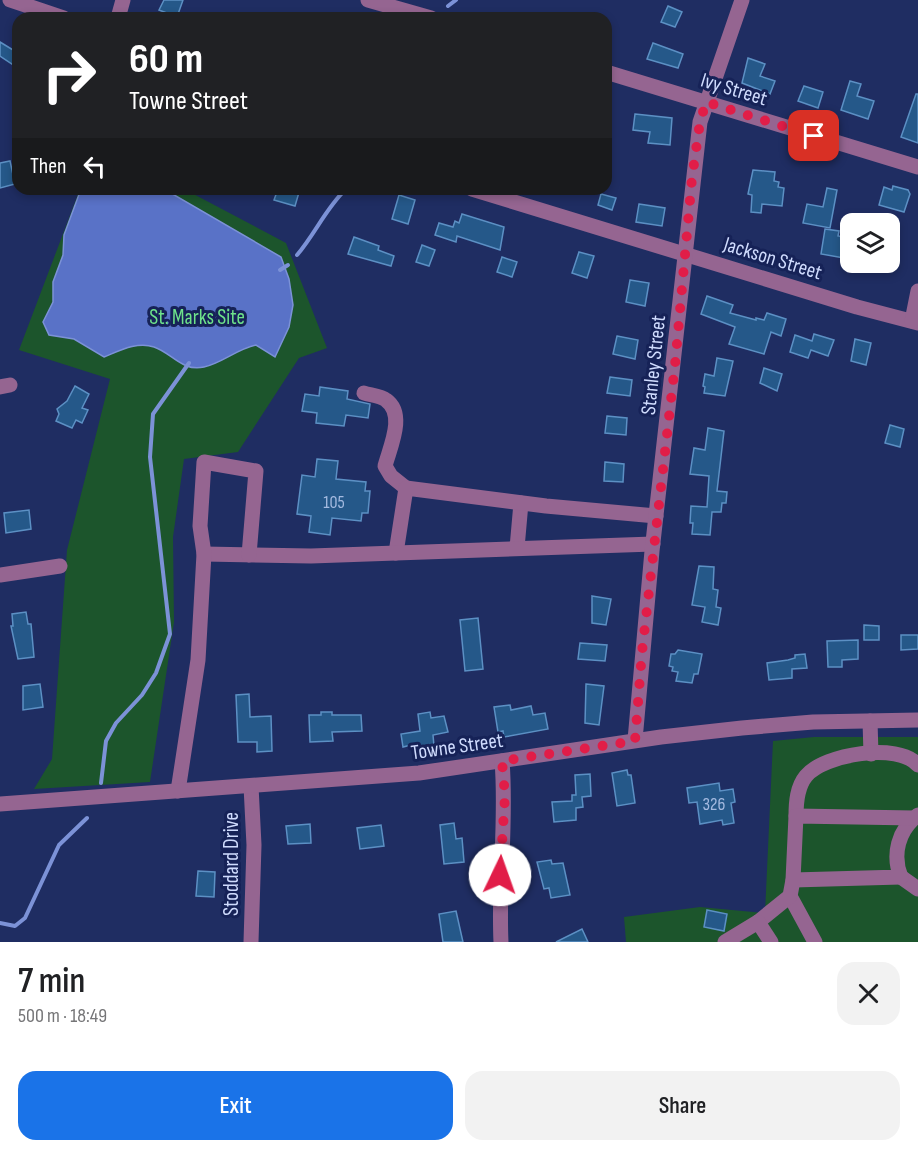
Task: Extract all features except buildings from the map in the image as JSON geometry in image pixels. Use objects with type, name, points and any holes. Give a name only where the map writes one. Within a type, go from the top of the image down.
[{"type":"street","points":[[10,0],[46,12]]},
{"type":"street","points":[[369,0],[416,6]]},
{"type":"street","name":"Stanley Street","points":[[635,741],[653,544],[700,122],[742,0]]},
{"type":"street","name":"Ivy Street","points":[[612,74],[918,167]]},
{"type":"street","name":"Jackson Street","points":[[492,195],[857,307],[915,322]]},
{"type":"street","points":[[915,322],[918,291]]},
{"type":"street","points":[[364,393],[386,399],[395,411],[396,423],[385,466],[391,476],[406,488],[520,503],[656,516]]},
{"type":"street","points":[[178,791],[198,660],[204,554],[200,526],[204,462],[256,471],[249,555]]},
{"type":"street","points":[[396,553],[406,488]]},
{"type":"street","points":[[517,548],[520,503]]},
{"type":"street","points":[[204,554],[396,553],[653,544]]},
{"type":"street","points":[[0,575],[60,567]]},
{"type":"street","name":"Towne Street","points":[[0,804],[419,773],[635,741],[801,723],[918,720]]},
{"type":"street","points":[[870,721],[872,754]]},
{"type":"street","points":[[725,942],[758,922],[790,896],[794,880],[796,801],[807,775],[836,757],[872,754],[906,757],[918,765]]},
{"type":"street","points":[[501,942],[499,893],[505,796],[502,761]]},
{"type":"street","name":"Stoddard Drive","points":[[251,786],[254,845],[251,942]]},
{"type":"street","points":[[796,816],[916,816]]},
{"type":"street","points":[[916,816],[900,838],[895,852],[895,863],[901,877],[918,889]]},
{"type":"street","points":[[794,880],[901,877]]},
{"type":"street","points":[[790,896],[815,942]]},
{"type":"street","points":[[758,922],[771,942]]},
{"type":"green space","name":"St. Marks Site","points":[[78,195],[195,195],[286,243],[327,348],[299,358],[238,452],[184,459],[173,537],[174,622],[150,782],[34,789],[52,759],[67,550],[110,379],[19,350]]},
{"type":"green space","points":[[814,737],[918,737],[918,942],[626,942],[624,917],[700,907],[765,913],[773,741]]},
{"type":"water","points":[[79,195],[174,195],[281,257],[289,279],[293,305],[289,327],[275,357],[256,345],[211,365],[196,368],[189,367],[148,345],[128,348],[104,357],[74,339],[49,335],[43,322],[53,302],[53,282],[63,255],[64,235]]},
{"type":"waterway","points":[[448,6],[456,0]]},
{"type":"waterway","points":[[297,255],[340,195]]},
{"type":"waterway","points":[[280,270],[288,265]]},
{"type":"waterway","points":[[101,783],[106,741],[116,723],[142,695],[156,673],[170,634],[150,457],[153,414],[189,363]]},
{"type":"waterway","points":[[0,923],[15,926],[25,918],[59,845],[87,818]]},
{"type":"route","points":[[500,875],[505,796],[502,761],[635,741],[642,652],[675,365],[692,178],[700,122],[706,102],[814,136]]}]
